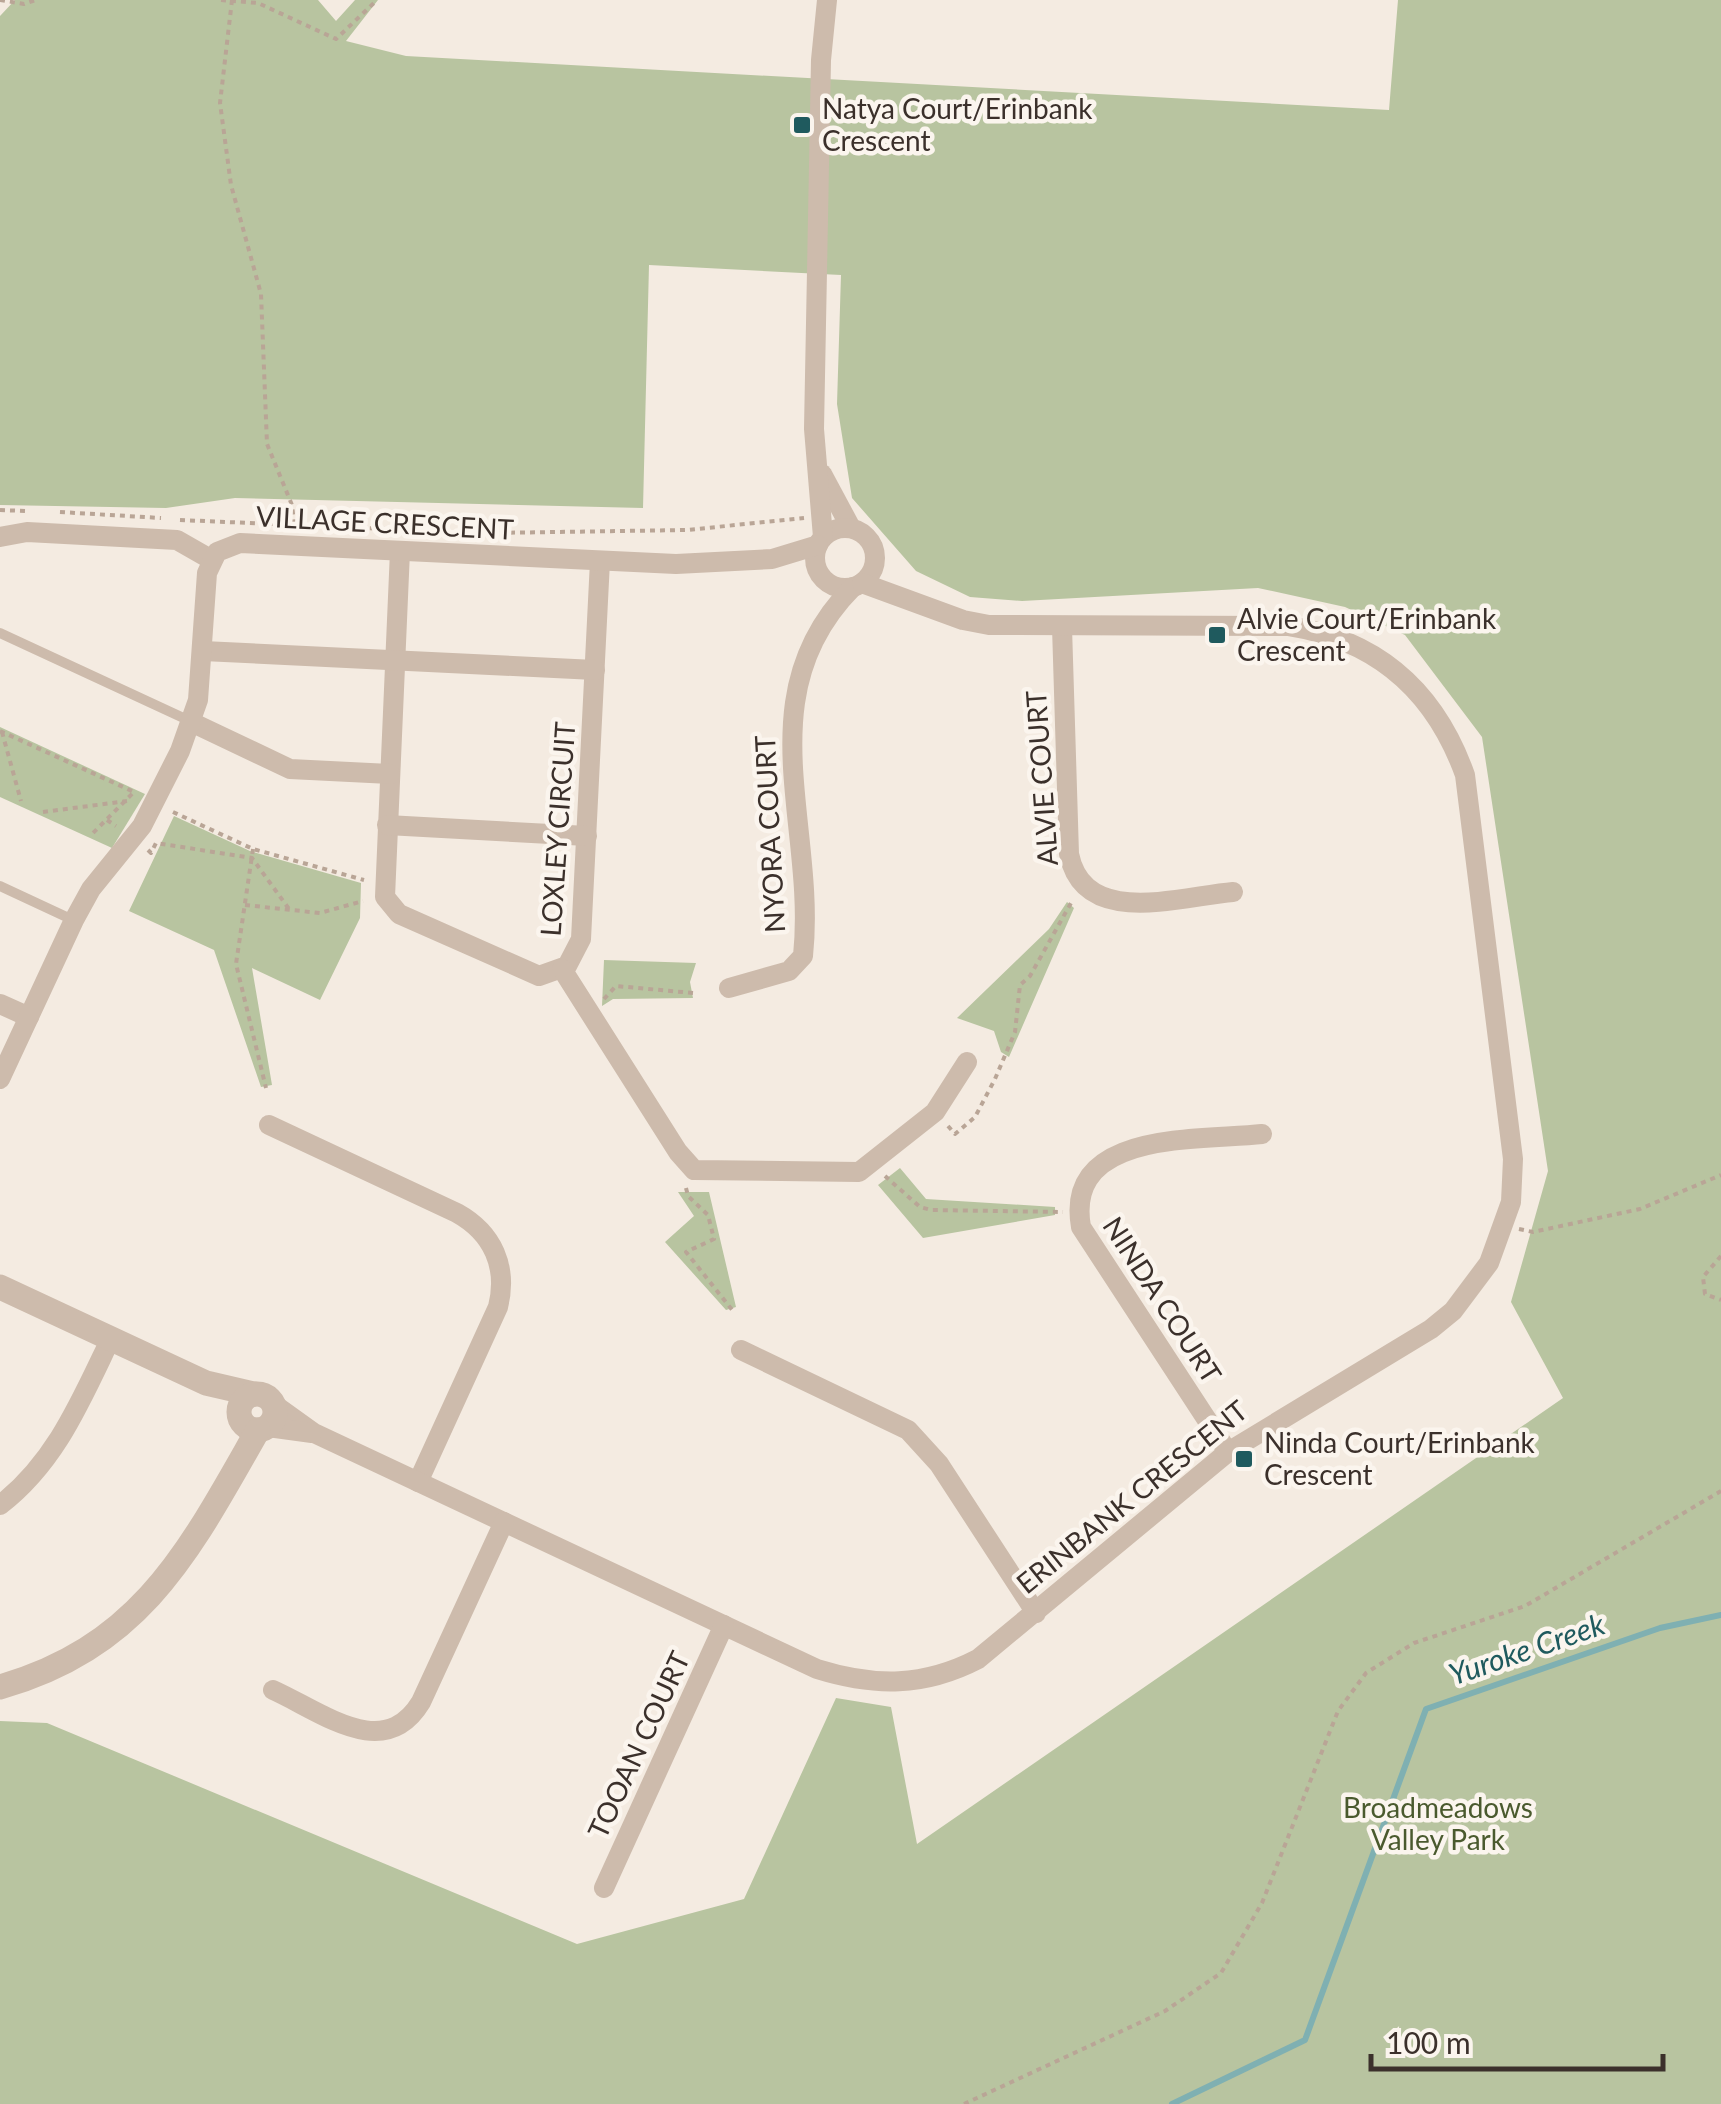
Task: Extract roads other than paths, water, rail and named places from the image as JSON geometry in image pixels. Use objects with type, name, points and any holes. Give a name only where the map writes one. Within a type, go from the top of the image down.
[{"type":"street","points":[[818,462],[838,510],[851,528],[869,539],[876,557],[858,585],[822,576],[814,429],[821,76],[827,0]]},
{"type":"street","points":[[820,533],[851,528]]},
{"type":"street","points":[[0,538],[28,532],[177,540],[212,560],[204,651],[191,722],[132,839],[91,889],[74,920],[0,1079]]},
{"type":"street","name":"VILLAGE CRESCENT","points":[[772,558],[820,533]]},
{"type":"street","name":"VILLAGE CRESCENT","points":[[212,560],[217,552],[240,543],[676,564],[772,558],[822,576]]},
{"type":"street","name":"LOXLEY CIRCUIT","points":[[400,551],[386,898],[398,914],[530,974],[549,975],[573,960],[581,940],[600,561]]},
{"type":"street","name":"ERINBANK CRESCENT","points":[[876,557],[919,602]]},
{"type":"street","name":"NYORA COURT","points":[[729,988],[789,971],[803,956],[792,710],[797,680],[818,630],[822,576]]},
{"type":"street","name":"ERINBANK CRESCENT","points":[[0,1287],[206,1383],[256,1414],[314,1433],[832,1674],[899,1684],[941,1675],[978,1659],[1228,1452],[1431,1329],[1473,1287],[1504,1227],[1513,1159],[1470,802],[1456,749],[1434,708],[1390,664],[1347,640],[1319,630],[1289,626],[989,625],[858,585]]},
{"type":"street","name":"NYORA COURT","points":[[818,630],[858,585]]},
{"type":"street","name":"ALVIE COURT","points":[[1062,627],[1069,854],[1080,886],[1100,898],[1127,902],[1234,892]]},
{"type":"street","points":[[204,651],[595,670]]},
{"type":"street","points":[[191,722],[290,769],[390,774]]},
{"type":"street","points":[[386,825],[587,836]]},
{"type":"street","points":[[562,968],[678,1152],[694,1170],[846,1172],[868,1167],[936,1112],[967,1062]]},
{"type":"street","points":[[0,1004],[29,1018]]},
{"type":"street","points":[[269,1125],[457,1212],[472,1221],[494,1248],[502,1279],[498,1308],[418,1482]]},
{"type":"street","name":"NINDA COURT","points":[[1228,1452],[1090,1243],[1078,1212],[1085,1178],[1109,1156],[1262,1134]]},
{"type":"street","points":[[0,1504],[24,1485],[59,1442],[111,1338]]},
{"type":"street","points":[[741,1350],[908,1430],[939,1464],[1036,1614]]},
{"type":"street","points":[[0,1687],[70,1658],[127,1619],[180,1564],[224,1490],[256,1414]]},
{"type":"street","points":[[274,1690],[372,1733],[402,1726],[421,1702],[504,1522]]},
{"type":"street","name":"TOOAN COURT","points":[[604,1888],[724,1626]]},
{"type":"lane","points":[[0,633],[191,722]]},
{"type":"lane","points":[[0,886],[74,920]]},
{"type":"waterway","name":"Yuroke Creek","points":[[1172,2104],[1305,2040],[1426,1709],[1660,1628],[1721,1615]]},
{"type":"place","name":"Natya Court/Erinbank Crescent","points":[[802,125]]},
{"type":"place","name":"Alvie Court/Erinbank Crescent","points":[[1217,635]]},
{"type":"place","name":"Ninda Court/Erinbank Crescent","points":[[1244,1459]]},
{"type":"park label","name":"Broadmeadows Valley Park","points":[[1438,1824]]}]
